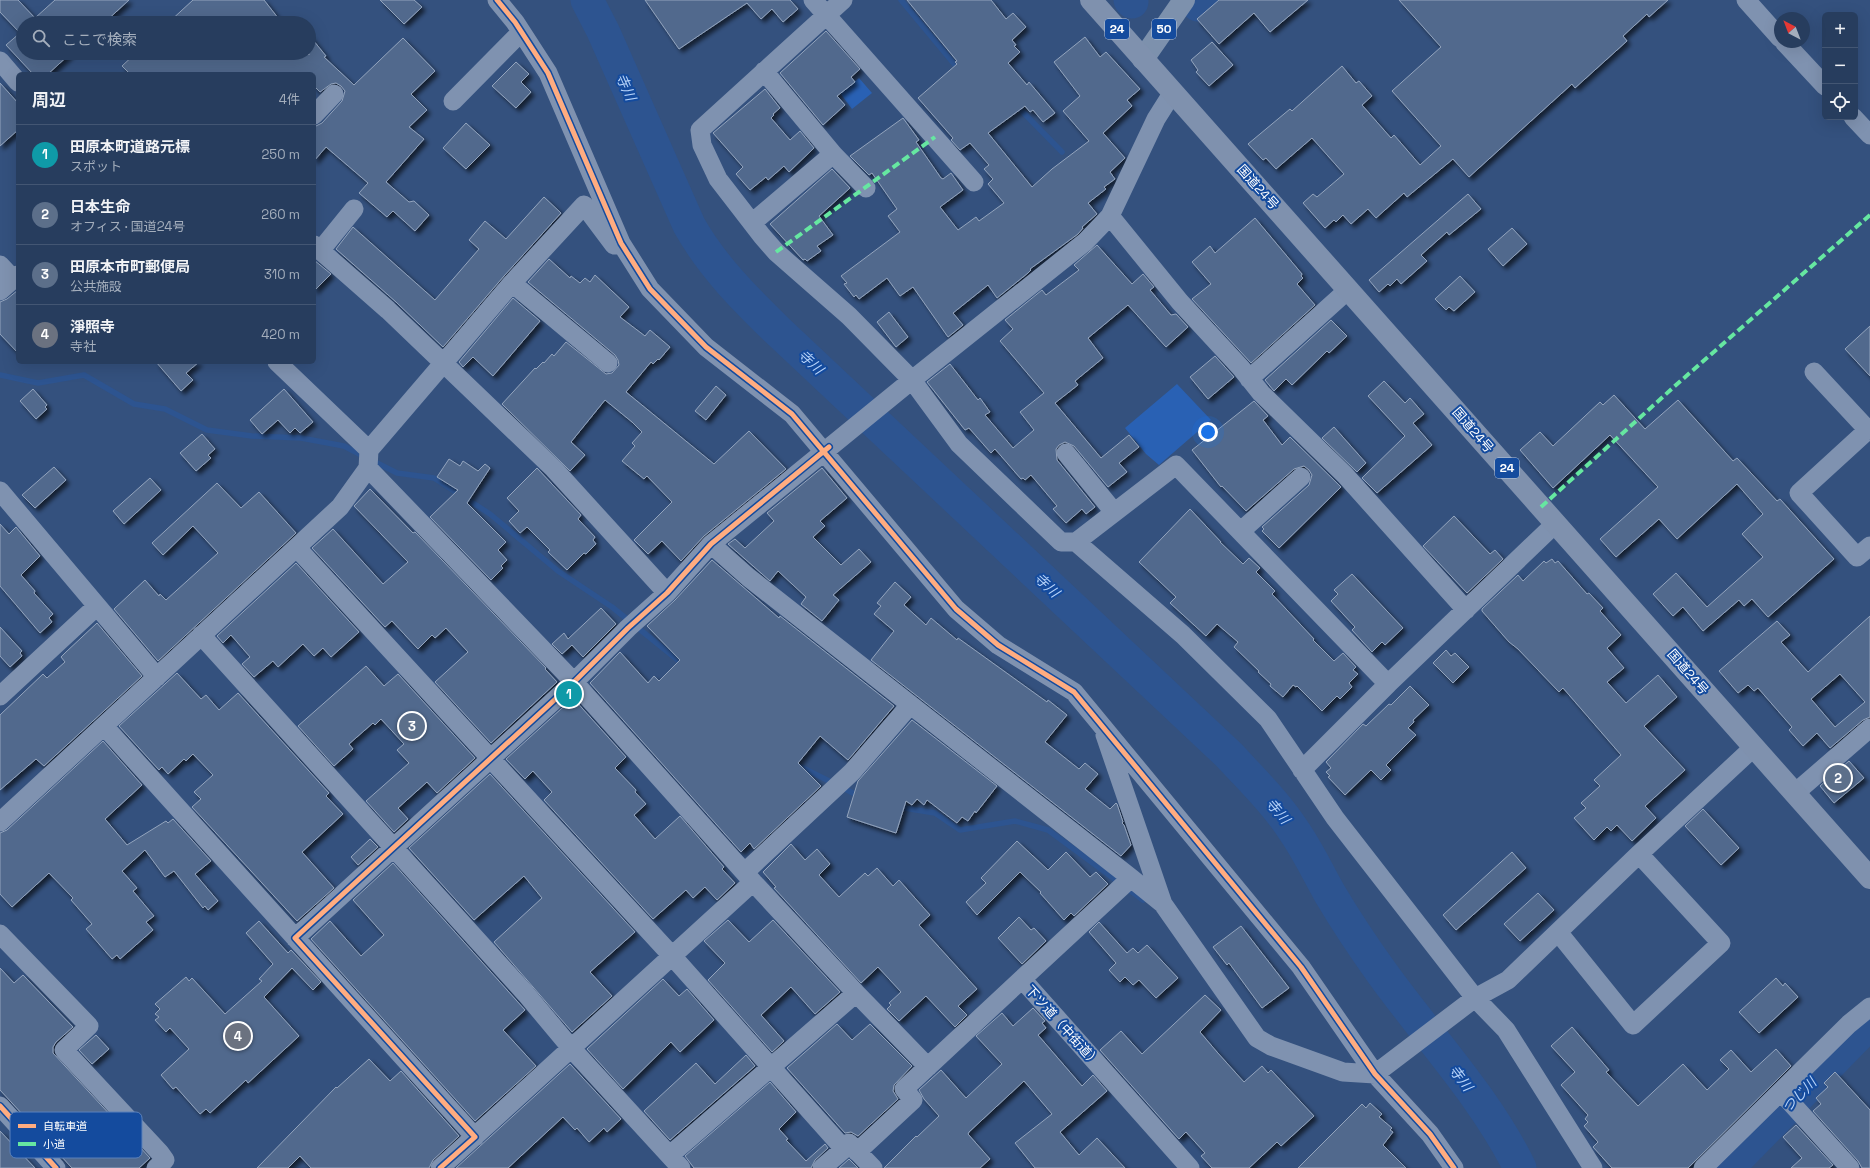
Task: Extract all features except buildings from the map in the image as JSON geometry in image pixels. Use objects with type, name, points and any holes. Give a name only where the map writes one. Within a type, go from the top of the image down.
[{"type":"highway","name":"国道24号","points":[[1091,0],[1870,878]]},
{"type":"main road","name":"50","points":[[1143,59],[1184,0]]},
{"type":"street","points":[[497,0],[521,32],[548,73],[621,243],[650,289],[706,347],[792,414],[826,450],[956,609],[998,646],[1074,692],[1102,724],[1301,967],[1378,1072],[1430,1134],[1454,1168]]},
{"type":"street","points":[[813,0],[974,182]]},
{"type":"street","points":[[843,0],[700,130],[702,145],[718,178],[752,223],[776,252],[849,316],[910,381],[959,444],[1060,542],[1076,542],[1176,465],[1388,684]]},
{"type":"street","points":[[1746,0],[1774,31]]},
{"type":"street","points":[[453,101],[521,32]]},
{"type":"street","points":[[1790,48],[1823,84]]},
{"type":"street","points":[[0,61],[16,80]]},
{"type":"street","points":[[764,71],[833,154],[866,188]]},
{"type":"street","points":[[295,938],[574,682],[667,593],[711,544],[910,381],[1085,242],[1110,216],[1156,119],[1173,92]]},
{"type":"street","points":[[316,113],[334,94]]},
{"type":"street","points":[[1856,120],[1870,136]]},
{"type":"street","points":[[752,223],[833,154]]},
{"type":"street","points":[[0,822],[340,507],[368,459],[444,363],[512,283],[584,205],[613,245],[621,243]]},
{"type":"street","points":[[354,209],[317,248],[388,310],[554,469],[667,593]]},
{"type":"street","points":[[1110,216],[1180,302],[1261,393],[1345,475],[1466,610]]},
{"type":"street","points":[[0,265],[10,282]]},
{"type":"street","points":[[512,283],[608,363]]},
{"type":"street","points":[[1249,378],[1349,289]]},
{"type":"street","points":[[279,364],[574,682],[749,877],[856,993],[928,1067]]},
{"type":"street","points":[[1814,372],[1869,429],[1798,493],[1857,557],[1870,546]]},
{"type":"street","points":[[1066,453],[1114,512]]},
{"type":"street","points":[[1241,531],[1301,477]]},
{"type":"street","points":[[0,491],[157,677]]},
{"type":"street","points":[[1302,770],[1388,684],[1556,523]]},
{"type":"street","points":[[1076,542],[1183,635],[1268,718],[1335,818],[1471,1001],[1506,1030],[1593,1168]]},
{"type":"street","points":[[711,544],[748,577],[1163,904],[1257,1038],[1271,1046],[1343,1072],[1378,1072],[1471,1001],[1508,980],[1639,854],[1754,747]]},
{"type":"street","points":[[297,548],[673,957],[770,1066],[851,1150],[873,1168]]},
{"type":"street","points":[[0,696],[97,606]]},
{"type":"street","points":[[201,635],[676,1162],[770,1066],[856,993]]},
{"type":"street","points":[[440,1168],[673,957],[852,772],[910,706]]},
{"type":"street","points":[[1102,724],[1163,904]]},
{"type":"street","points":[[104,726],[475,1137]]},
{"type":"street","points":[[1795,793],[1870,728]]},
{"type":"street","points":[[1558,932],[1633,1025],[1721,943],[1639,854]]},
{"type":"street","points":[[1022,980],[1131,878]]},
{"type":"street","points":[[0,934],[89,1026],[64,1050],[118,1112]]},
{"type":"street","name":"下ツ道（中街道）","points":[[851,1150],[914,1100],[904,1089],[1022,980],[1190,1168]]},
{"type":"street","points":[[1703,1168],[1789,1100],[1849,1024],[1870,1007]]},
{"type":"street","points":[[1789,1100],[1850,1168]]},
{"type":"street","points":[[0,1106],[10,1117]]},
{"type":"street","points":[[142,1139],[165,1165]]},
{"type":"street","points":[[822,1168],[851,1150]]},
{"type":"street","points":[[47,1158],[56,1168]]},
{"type":"shaded area","points":[[859,78],[872,93],[852,109],[840,93]]},
{"type":"shaded area","points":[[1177,384],[1211,420],[1159,465],[1146,454],[1125,428]]},
{"type":"waterway","name":"寺川","points":[[587,0],[603,31],[689,225],[718,268],[741,294],[778,331],[1229,755],[1263,792],[1287,821],[1299,839],[1342,914],[1382,973],[1473,1092],[1506,1142],[1520,1168]]},
{"type":"waterway","points":[[901,0],[960,71]]},
{"type":"waterway","points":[[1198,5],[1203,0]]},
{"type":"waterway","points":[[1016,105],[1062,152]]},
{"type":"waterway","points":[[0,375],[38,383],[84,375],[134,404],[165,409],[207,430],[252,436],[301,438],[344,446],[365,457]]},
{"type":"waterway","points":[[373,461],[397,473],[434,478],[490,514],[558,571],[612,607],[684,665]]},
{"type":"waterway","points":[[799,766],[861,797]]},
{"type":"waterway","points":[[898,807],[935,813],[960,830],[1015,821],[1048,830],[1143,900]]},
{"type":"waterway","name":"つじ川","points":[[1865,1028],[1870,1033]]},
{"type":"waterway","name":"つじ川","points":[[1728,1168],[1865,1028]]},
{"type":"marked path","points":[[776,252],[935,137]]},
{"type":"marked path","points":[[1541,507],[1676,385],[1870,215]]},
{"type":"cycle path","points":[[497,0],[515,22],[548,73],[621,243],[650,289],[706,347],[792,414],[956,609],[998,645],[1074,692],[1301,967],[1375,1074],[1430,1134],[1454,1168]]},
{"type":"cycle path","points":[[440,1168],[475,1137],[295,938],[574,682],[628,628],[667,593],[711,544],[829,447]]},
{"type":"cycle path","points":[[0,1106],[10,1117]]},
{"type":"cycle path","points":[[47,1158],[56,1168]]},
{"type":"place","name":"田原本町道路元標","points":[[569,694]]},
{"type":"place","name":"田原本市町郵便局","points":[[412,726]]},
{"type":"place","name":"日本生命","points":[[1838,778]]},
{"type":"place","name":"淨照寺","points":[[238,1036]]}]
